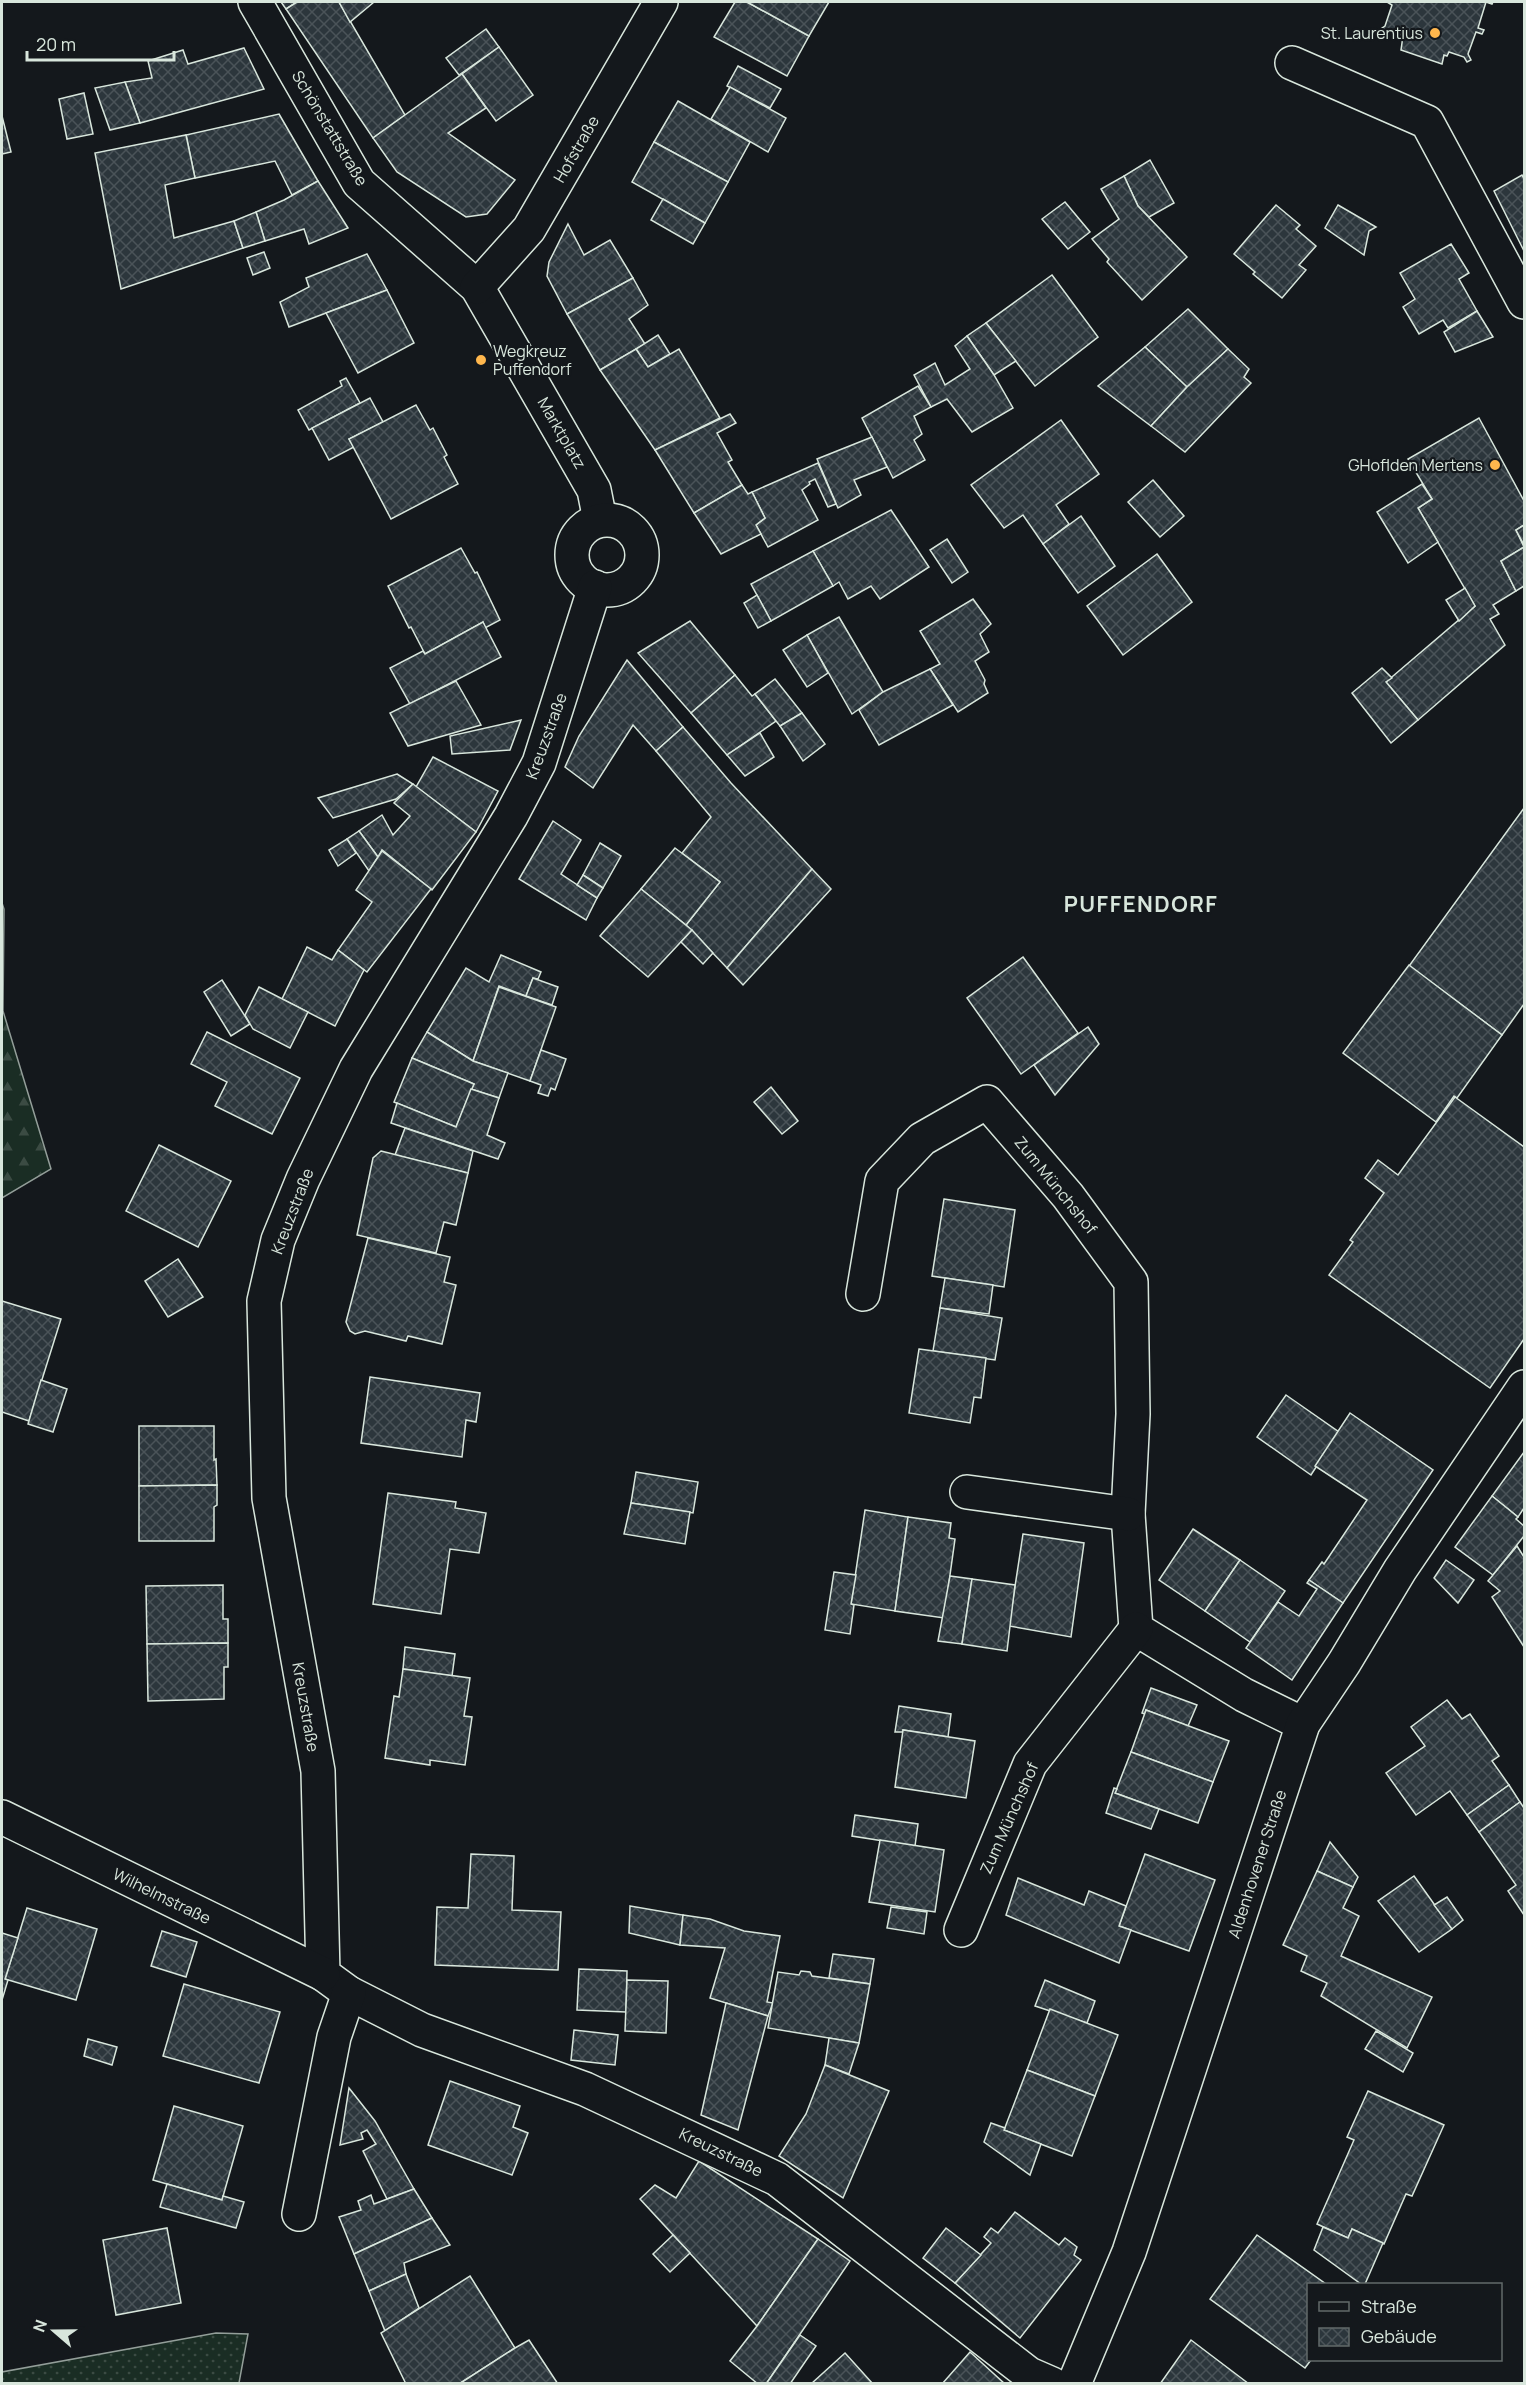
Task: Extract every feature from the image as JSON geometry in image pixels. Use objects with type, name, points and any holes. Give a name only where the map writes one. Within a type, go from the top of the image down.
[{"type":"street","name":"Schönstattstraße","points":[[255,2],[359,183],[477,287]]},
{"type":"street","name":"Hofstraße","points":[[477,287],[529,230],[661,2]]},
{"type":"street","points":[[1292,63],[1427,122],[1524,303]]},
{"type":"street","name":"Marktplatz","points":[[477,287],[594,490],[600,520]]},
{"type":"street","points":[[610,519],[625,523],[636,534],[642,549],[642,565],[634,579],[620,588],[605,590],[595,587],[590,586],[578,575],[572,560],[573,544],[580,530],[600,520],[610,519]]},
{"type":"street","name":"Kreuzstraße","points":[[595,587],[539,763],[511,816],[356,1069],[303,1179],[278,1240],[264,1301],[269,1498],[318,1771],[323,1974],[349,1993],[422,2030],[585,2089],[777,2180],[1029,2374],[1052,2384]]},
{"type":"street","name":"Zum Münchshof","points":[[863,1294],[882,1181],[922,1139],[987,1102],[1068,1196],[1131,1282],[1132,1414],[1128,1514],[1136,1629],[1030,1764],[961,1930]]},
{"type":"street","name":"Aldenhovener Straße","points":[[1074,2384],[1130,2252],[1303,1724],[1344,1663],[1400,1570],[1524,1386]]},
{"type":"street","points":[[968,1492],[1128,1514]]},
{"type":"street","points":[[1136,1629],[1244,1695],[1303,1724]]},
{"type":"street","name":"Wilhelmstraße","points":[[2,1817],[323,1974]]},
{"type":"street","points":[[299,2214],[334,2037],[349,1993]]},
{"type":"green space","points":[[2,903],[4,909],[3,1011],[51,1169],[2,1198]]},
{"type":"green space","points":[[216,2333],[248,2334],[239,2383],[2,2383],[2,2372]]},
{"type":"building","points":[[281,2],[297,2],[286,9]]},
{"type":"building","points":[[297,2],[339,2],[405,115],[373,138],[286,9]]},
{"type":"building","points":[[339,2],[374,2],[350,22]]},
{"type":"building","points":[[735,2],[747,2],[809,36],[787,76],[714,37]]},
{"type":"building","points":[[747,2],[829,2],[809,36]]},
{"type":"building","name":"St. Laurentius","points":[[1387,2],[1486,2],[1478,28],[1484,30],[1482,34],[1476,32],[1468,54],[1471,60],[1467,62],[1464,57],[1449,52],[1447,56],[1444,55],[1442,64],[1401,50],[1403,36],[1387,30],[1381,34],[1379,30],[1385,26],[1392,5]]},
{"type":"building","points":[[486,29],[499,47],[459,75],[446,58]]},
{"type":"building","points":[[499,47],[533,95],[496,121],[462,74]]},
{"type":"building","points":[[244,48],[264,89],[140,123],[125,82],[152,78],[148,61],[183,50],[188,64]]},
{"type":"building","points":[[738,66],[781,89],[770,108],[727,86]]},
{"type":"building","points":[[462,74],[486,108],[448,133],[515,180],[487,214],[466,217],[397,172],[373,138]]},
{"type":"building","points":[[125,82],[140,123],[110,130],[95,88]]},
{"type":"building","points":[[730,87],[786,118],[768,152],[711,119]]},
{"type":"building","points":[[84,93],[93,134],[67,139],[59,99]]},
{"type":"building","points":[[678,101],[750,142],[728,182],[654,142]]},
{"type":"building","points":[[279,114],[318,181],[292,195],[275,161],[195,178],[186,135]]},
{"type":"building","points":[[2,116],[11,152],[2,154]]},
{"type":"building","points":[[186,135],[195,178],[165,185],[174,238],[234,221],[243,248],[121,289],[95,153]]},
{"type":"building","points":[[654,142],[728,182],[705,223],[632,182]]},
{"type":"building","points":[[1150,160],[1174,203],[1149,217],[1138,206],[1124,176]]},
{"type":"building","points":[[1522,175],[1524,179],[1524,251],[1494,191]]},
{"type":"building","points":[[1124,176],[1138,206],[1187,257],[1142,300],[1107,262],[1109,259],[1092,239],[1119,219],[1101,189]]},
{"type":"building","points":[[318,181],[348,228],[309,244],[304,229],[265,241],[256,212]]},
{"type":"building","points":[[663,199],[705,223],[693,244],[651,220]]},
{"type":"building","points":[[1065,202],[1090,232],[1068,249],[1042,219]]},
{"type":"building","points":[[1276,205],[1300,225],[1296,229],[1316,246],[1299,265],[1306,270],[1282,298],[1253,274],[1255,272],[1234,254]]},
{"type":"building","points":[[1338,205],[1376,227],[1369,231],[1364,255],[1325,228]]},
{"type":"building","points":[[256,212],[265,241],[243,248],[234,221]]},
{"type":"building","points":[[568,224],[584,255],[610,240],[633,278],[567,314],[547,276],[549,262]]},
{"type":"building","points":[[1451,244],[1469,273],[1459,279],[1477,311],[1448,328],[1443,320],[1419,334],[1403,307],[1415,299],[1400,273]]},
{"type":"building","points":[[264,252],[270,268],[253,275],[247,258]]},
{"type":"building","points":[[367,254],[387,290],[289,327],[280,302],[309,287],[306,278]]},
{"type":"building","points":[[1052,275],[1098,337],[1035,386],[986,323]]},
{"type":"building","points":[[633,278],[648,305],[629,319],[645,344],[600,370],[567,314]]},
{"type":"building","points":[[387,290],[414,343],[358,373],[326,313]]},
{"type":"building","points":[[1188,309],[1228,349],[1187,387],[1145,347]]},
{"type":"building","points":[[1477,311],[1493,337],[1455,352],[1444,332]]},
{"type":"building","points":[[986,323],[1016,361],[994,375],[967,336]]},
{"type":"building","points":[[658,335],[670,354],[648,367],[636,349]]},
{"type":"building","points":[[967,336],[1013,408],[972,432],[947,399],[931,407],[914,375],[935,363],[945,385],[970,369],[955,346]]},
{"type":"building","points":[[1145,347],[1187,387],[1151,426],[1098,386]]},
{"type":"building","points":[[636,349],[648,367],[679,349],[720,418],[655,450],[600,370]]},
{"type":"building","points":[[1228,349],[1249,369],[1244,377],[1251,383],[1185,452],[1151,426],[1187,387]]},
{"type":"building","points":[[346,378],[360,403],[309,430],[298,410],[342,386],[340,381]]},
{"type":"building","points":[[918,386],[931,407],[914,416],[922,434],[914,440],[925,460],[893,478],[862,418]]},
{"type":"building","points":[[370,398],[383,422],[349,439],[354,447],[329,460],[312,428]]},
{"type":"building","points":[[416,405],[430,430],[433,428],[458,484],[391,519],[349,439]]},
{"type":"building","points":[[730,414],[736,423],[717,433],[732,460],[728,462],[742,485],[694,513],[655,450]]},
{"type":"building","points":[[1479,418],[1524,501],[1524,525],[1516,530],[1524,547],[1501,561],[1516,591],[1493,605],[1499,614],[1490,619],[1505,645],[1418,720],[1386,682],[1475,606],[1418,508],[1432,499],[1408,459]]},
{"type":"building","points":[[1061,420],[1099,474],[1056,505],[1069,524],[1043,544],[1023,515],[1004,528],[971,485]]},
{"type":"building","points":[[872,437],[887,467],[854,480],[861,495],[838,508],[817,459]]},
{"type":"building","points":[[818,463],[836,504],[828,507],[815,479],[809,482],[810,484],[802,490],[818,520],[768,547],[756,525],[765,518],[752,492]]},
{"type":"building","points":[[1153,480],[1184,516],[1160,537],[1128,502]]},
{"type":"building","points":[[1422,484],[1432,499],[1418,508],[1438,542],[1408,563],[1377,512]]},
{"type":"building","points":[[742,485],[748,494],[752,492],[765,518],[756,525],[761,534],[721,554],[694,513]]},
{"type":"building","points":[[891,510],[929,567],[880,599],[871,586],[848,599],[839,582],[833,586],[813,551]]},
{"type":"building","points":[[1081,516],[1115,566],[1078,593],[1043,544]]},
{"type":"building","points":[[1524,525],[1524,545],[1516,530]]},
{"type":"building","points":[[947,539],[968,572],[952,583],[930,550]]},
{"type":"building","points":[[1524,547],[1524,586],[1516,591],[1501,561]]},
{"type":"building","points":[[461,548],[475,573],[477,572],[500,620],[485,628],[483,622],[425,654],[388,586]]},
{"type":"building","points":[[813,551],[833,586],[771,621],[751,584]]},
{"type":"building","points":[[1157,554],[1192,602],[1123,655],[1087,606]]},
{"type":"building","points":[[1465,588],[1475,606],[1459,621],[1446,600]]},
{"type":"building","points":[[757,595],[771,621],[758,628],[744,603]]},
{"type":"building","points":[[973,599],[991,624],[980,634],[989,652],[975,661],[985,680],[984,684],[988,693],[958,712],[930,669],[940,664],[920,631]]},
{"type":"building","points":[[839,617],[883,692],[852,714],[807,635]]},
{"type":"building","points":[[690,621],[735,675],[691,713],[638,653]]},
{"type":"building","points":[[483,622],[501,657],[410,704],[390,668],[423,651],[425,654]]},
{"type":"building","points":[[807,635],[828,673],[807,687],[783,650]]},
{"type":"building","points":[[627,660],[683,727],[656,751],[633,725],[593,788],[565,767],[579,736]]},
{"type":"building","points":[[1382,668],[1392,678],[1386,682],[1418,720],[1391,743],[1352,693]]},
{"type":"building","points":[[930,669],[953,705],[879,745],[859,710],[883,692]]},
{"type":"building","points":[[735,675],[752,696],[755,694],[776,721],[727,755],[691,713]]},
{"type":"building","points":[[775,679],[802,713],[780,726],[755,694]]},
{"type":"building","points":[[456,681],[481,725],[408,746],[390,713]]},
{"type":"building","points":[[802,713],[825,744],[803,761],[780,726]]},
{"type":"building","points":[[521,720],[510,750],[452,754],[450,736]]},
{"type":"building","points":[[683,727],[731,783],[812,869],[727,968],[686,925],[720,882],[682,853],[711,817],[656,751]]},
{"type":"building","points":[[760,733],[774,757],[745,776],[727,755]]},
{"type":"building","points":[[433,757],[498,791],[476,832],[416,787]]},
{"type":"building","points":[[397,774],[413,784],[396,799],[333,818],[318,798]]},
{"type":"building","points":[[413,784],[476,832],[432,890],[382,850],[378,857],[359,831],[382,815],[393,835],[410,816],[394,803]]},
{"type":"building","points":[[1524,808],[1524,1004],[1502,1035],[1409,966]]},
{"type":"building","points":[[553,821],[581,840],[561,874],[597,898],[586,920],[519,879]]},
{"type":"building","points":[[359,831],[378,857],[369,871],[347,839]]},
{"type":"building","points":[[347,839],[356,853],[338,866],[329,850]]},
{"type":"building","points":[[600,843],[621,856],[603,888],[583,875]]},
{"type":"building","points":[[675,848],[720,882],[686,925],[641,889]]},
{"type":"building","points":[[382,851],[431,889],[367,972],[338,950],[372,902],[356,890]]},
{"type":"building","points":[[812,869],[831,889],[743,985],[727,968]]},
{"type":"building","points":[[583,875],[603,888],[597,898],[577,885]]},
{"type":"building","points":[[641,889],[692,930],[648,977],[600,936]]},
{"type":"building","points":[[692,930],[713,953],[703,964],[681,942]]},
{"type":"building","points":[[307,947],[332,960],[338,950],[364,970],[335,1026],[282,999]]},
{"type":"building","points":[[501,955],[541,972],[538,979],[533,978],[526,996],[499,986],[473,1061],[427,1032],[466,968],[489,982]]},
{"type":"building","points":[[1023,957],[1078,1033],[1021,1074],[967,998]]},
{"type":"building","points":[[1409,965],[1502,1035],[1457,1098],[1454,1096],[1436,1122],[1343,1053]]},
{"type":"building","points":[[533,978],[558,987],[552,1005],[526,996]]},
{"type":"building","points":[[222,980],[250,1024],[231,1036],[204,992]]},
{"type":"building","points":[[259,987],[308,1012],[290,1048],[253,1029],[245,1015]]},
{"type":"building","points":[[499,987],[556,1007],[530,1081],[473,1061]]},
{"type":"building","points":[[1088,1027],[1099,1044],[1055,1095],[1034,1065]]},
{"type":"building","points":[[207,1032],[300,1078],[272,1134],[215,1106],[227,1082],[191,1064]]},
{"type":"building","points":[[427,1032],[473,1061],[508,1073],[499,1098],[471,1089],[474,1084],[412,1058]]},
{"type":"building","points":[[541,1050],[566,1059],[555,1090],[551,1088],[548,1096],[538,1093],[541,1085],[530,1081]]},
{"type":"building","points":[[412,1058],[474,1084],[456,1127],[394,1102]]},
{"type":"building","points":[[771,1087],[798,1121],[782,1134],[754,1102]]},
{"type":"building","points":[[471,1089],[499,1098],[487,1135],[505,1143],[498,1159],[391,1123],[397,1103],[456,1127]]},
{"type":"building","points":[[1455,1097],[1524,1147],[1524,1339],[1490,1388],[1329,1275],[1353,1242],[1350,1240],[1384,1193],[1365,1178],[1378,1160],[1398,1175]]},
{"type":"building","points":[[405,1128],[473,1151],[468,1173],[395,1155]]},
{"type":"building","points":[[159,1145],[231,1181],[198,1247],[126,1211]]},
{"type":"building","points":[[381,1151],[468,1173],[456,1225],[444,1222],[436,1253],[357,1235],[373,1158]]},
{"type":"building","points":[[944,1199],[1015,1210],[1004,1287],[932,1276]]},
{"type":"building","points":[[368,1238],[450,1257],[444,1282],[456,1285],[442,1344],[408,1336],[406,1341],[365,1331],[355,1334],[350,1331],[346,1322]]},
{"type":"building","points":[[178,1259],[203,1297],[168,1317],[145,1281]]},
{"type":"building","points":[[945,1278],[993,1285],[989,1314],[940,1308]]},
{"type":"building","points":[[2,1301],[61,1319],[29,1421],[2,1412]]},
{"type":"building","points":[[940,1308],[1002,1318],[995,1360],[933,1351]]},
{"type":"building","points":[[919,1349],[986,1358],[981,1398],[974,1397],[970,1423],[909,1413]]},
{"type":"building","points":[[370,1377],[480,1393],[476,1422],[466,1420],[462,1457],[361,1443]]},
{"type":"building","points":[[41,1380],[67,1389],[53,1432],[28,1424]]},
{"type":"building","points":[[1286,1395],[1339,1432],[1311,1475],[1257,1437]]},
{"type":"building","points":[[1350,1413],[1433,1470],[1343,1603],[1309,1580],[1322,1562],[1324,1564],[1367,1500],[1315,1466]]},
{"type":"building","points":[[139,1426],[214,1426],[217,1485],[139,1486]]},
{"type":"building","points":[[1524,1452],[1524,1508],[1518,1517],[1492,1496]]},
{"type":"building","points":[[636,1472],[698,1482],[693,1513],[631,1503]]},
{"type":"building","points":[[217,1485],[217,1505],[214,1507],[214,1541],[139,1541],[139,1486]]},
{"type":"building","points":[[388,1493],[456,1502],[455,1508],[486,1513],[479,1553],[450,1549],[441,1614],[373,1604]]},
{"type":"building","points":[[1492,1496],[1518,1517],[1516,1519],[1524,1526],[1524,1536],[1493,1575],[1455,1547]]},
{"type":"building","points":[[631,1503],[690,1512],[685,1544],[624,1534]]},
{"type":"building","points":[[865,1510],[908,1517],[895,1611],[851,1604]]},
{"type":"building","points":[[908,1517],[951,1523],[949,1538],[955,1539],[944,1618],[895,1611]]},
{"type":"building","points":[[1193,1529],[1240,1560],[1205,1611],[1159,1580]]},
{"type":"building","points":[[1023,1534],[1084,1543],[1071,1637],[1009,1626]]},
{"type":"building","points":[[1517,1546],[1524,1557],[1524,1647],[1492,1597],[1500,1591],[1488,1581]]},
{"type":"building","points":[[1240,1560],[1285,1591],[1250,1642],[1205,1611]]},
{"type":"building","points":[[1446,1560],[1474,1580],[1458,1603],[1434,1578]]},
{"type":"building","points":[[834,1572],[856,1575],[851,1604],[854,1605],[850,1634],[825,1630]]},
{"type":"building","points":[[950,1576],[972,1579],[962,1644],[938,1641]]},
{"type":"building","points":[[972,1579],[1015,1585],[1007,1651],[962,1644]]},
{"type":"building","points":[[1309,1580],[1343,1603],[1292,1680],[1246,1648],[1278,1602],[1299,1616],[1317,1589],[1307,1583]]},
{"type":"building","points":[[223,1585],[223,1619],[228,1619],[228,1643],[147,1644],[146,1586]]},
{"type":"building","points":[[228,1643],[228,1667],[224,1667],[224,1699],[148,1701],[147,1644]]},
{"type":"building","points":[[405,1647],[455,1654],[452,1676],[403,1669]]},
{"type":"building","points":[[403,1669],[470,1678],[464,1716],[472,1717],[465,1765],[430,1760],[430,1765],[385,1758],[394,1696],[399,1697]]},
{"type":"building","points":[[1151,1688],[1197,1705],[1188,1726],[1146,1710],[1145,1714],[1142,1713]]},
{"type":"building","points":[[1447,1700],[1462,1719],[1470,1714],[1499,1756],[1492,1761],[1509,1785],[1467,1815],[1450,1791],[1416,1815],[1386,1773],[1425,1746],[1411,1727]]},
{"type":"building","points":[[899,1706],[951,1714],[948,1737],[903,1730],[903,1732],[895,1732]]},
{"type":"building","points":[[1146,1710],[1229,1741],[1213,1782],[1131,1752]]},
{"type":"building","points":[[903,1730],[975,1741],[966,1798],[895,1787]]},
{"type":"building","points":[[1131,1752],[1213,1782],[1198,1823],[1115,1793]]},
{"type":"building","points":[[1509,1785],[1520,1802],[1479,1832],[1467,1815]]},
{"type":"building","points":[[1114,1788],[1117,1789],[1115,1793],[1159,1809],[1151,1829],[1106,1813]]},
{"type":"building","points":[[1520,1802],[1524,1808],[1524,1915],[1508,1891],[1516,1885],[1479,1832]]},
{"type":"building","points":[[855,1815],[918,1824],[915,1846],[852,1836]]},
{"type":"building","points":[[880,1840],[944,1850],[935,1912],[869,1902]]},
{"type":"building","points":[[1330,1842],[1358,1877],[1353,1887],[1317,1871]]},
{"type":"building","points":[[471,1854],[514,1856],[512,1910],[561,1912],[558,1970],[435,1965],[437,1907],[468,1908]]},
{"type":"building","points":[[1145,1854],[1215,1880],[1189,1951],[1119,1926]]},
{"type":"building","points":[[1317,1871],[1353,1887],[1343,1908],[1359,1916],[1341,1956],[1432,1997],[1407,2048],[1321,1996],[1327,1983],[1301,1971],[1307,1956],[1283,1945]]},
{"type":"building","points":[[1414,1876],[1452,1929],[1419,1952],[1378,1901]]},
{"type":"building","points":[[1018,1878],[1084,1905],[1089,1891],[1126,1906],[1119,1926],[1131,1930],[1119,1963],[1006,1915]]},
{"type":"building","points":[[1447,1897],[1463,1920],[1452,1929],[1434,1905]]},
{"type":"building","points":[[630,1906],[683,1915],[680,1945],[629,1933]]},
{"type":"building","points":[[891,1907],[927,1912],[924,1934],[887,1928]]},
{"type":"building","points":[[27,1908],[97,1929],[76,2000],[5,1979]]},
{"type":"building","points":[[683,1915],[710,1919],[744,1931],[780,1936],[767,2002],[773,2003],[768,2016],[710,1998],[725,1948],[680,1945]]},
{"type":"building","points":[[162,1931],[197,1942],[186,1977],[151,1966]]},
{"type":"building","points":[[2,1933],[18,1938],[5,1979],[8,1980],[2,2000]]},
{"type":"building","points":[[833,1954],[874,1959],[870,1984],[829,1978]]},
{"type":"building","points":[[579,1969],[627,1971],[626,2012],[577,2010]]},
{"type":"building","points":[[801,1971],[810,1972],[812,1976],[870,1984],[859,2043],[768,2028],[778,1972],[799,1975]]},
{"type":"building","points":[[627,1980],[668,1981],[666,2033],[625,2031]]},
{"type":"building","points":[[1045,1980],[1095,2001],[1087,2023],[1035,2006]]},
{"type":"building","points":[[184,1984],[280,2012],[259,2083],[163,2056]]},
{"type":"building","points":[[726,2003],[768,2016],[738,2130],[701,2115]]},
{"type":"building","points":[[1050,2009],[1118,2035],[1095,2096],[1027,2070]]},
{"type":"building","points":[[574,2030],[618,2035],[615,2065],[571,2060]]},
{"type":"building","points":[[1376,2031],[1413,2053],[1403,2072],[1365,2049]]},
{"type":"building","points":[[829,2038],[859,2043],[849,2074],[825,2065]]},
{"type":"building","points":[[88,2039],[117,2047],[112,2065],[84,2056]]},
{"type":"building","points":[[825,2065],[889,2091],[843,2198],[779,2156],[806,2114]]},
{"type":"building","points":[[1027,2070],[1095,2096],[1072,2156],[1004,2130]]},
{"type":"building","points":[[450,2081],[520,2106],[513,2127],[528,2133],[512,2175],[428,2145]]},
{"type":"building","points":[[349,2088],[375,2121],[414,2189],[387,2199],[363,2151],[376,2144],[367,2130],[361,2133],[363,2139],[340,2145]]},
{"type":"building","points":[[1368,2091],[1444,2125],[1412,2196],[1406,2194],[1384,2244],[1352,2229],[1348,2238],[1317,2224],[1354,2140],[1347,2137]]},
{"type":"building","points":[[174,2106],[243,2126],[222,2200],[153,2180]]},
{"type":"building","points":[[991,2123],[1041,2144],[1030,2175],[984,2142]]},
{"type":"building","points":[[699,2161],[818,2239],[757,2326],[640,2199],[655,2185],[676,2198]]},
{"type":"building","points":[[167,2184],[222,2200],[223,2196],[244,2202],[236,2228],[160,2207]]},
{"type":"building","points":[[414,2189],[432,2218],[354,2254],[339,2217],[361,2210],[358,2201],[371,2195],[374,2204]]},
{"type":"building","points":[[1015,2212],[1059,2245],[1065,2238],[1077,2247],[1074,2255],[1081,2260],[1020,2338],[955,2283],[991,2243],[984,2237],[991,2228],[998,2233]]},
{"type":"building","points":[[432,2218],[450,2245],[404,2263],[406,2274],[369,2291],[354,2254]]},
{"type":"building","points":[[1323,2227],[1348,2238],[1352,2229],[1383,2243],[1365,2283],[1360,2283],[1314,2250]]},
{"type":"building","points":[[167,2228],[181,2303],[116,2315],[103,2240]]},
{"type":"building","points":[[946,2228],[981,2255],[955,2283],[923,2258]]},
{"type":"building","points":[[673,2235],[690,2253],[670,2272],[653,2254]]},
{"type":"building","points":[[1257,2235],[1325,2283],[1307,2283],[1307,2361],[1310,2361],[1305,2368],[1210,2299]]},
{"type":"building","points":[[818,2239],[850,2261],[766,2384],[758,2384],[730,2361]]},
{"type":"building","points":[[406,2274],[419,2308],[385,2331],[369,2291]]},
{"type":"building","points":[[470,2276],[515,2348],[459,2384],[406,2384],[381,2333]]},
{"type":"building","points":[[800,2335],[816,2346],[790,2384],[766,2384]]},
{"type":"building","points":[[529,2340],[558,2384],[459,2384],[515,2348]]},
{"type":"building","points":[[1191,2340],[1249,2384],[1160,2384]]},
{"type":"building","points":[[970,2352],[1005,2384],[942,2384]]},
{"type":"building","points":[[845,2353],[873,2384],[811,2384]]},
{"type":"place","name":"St. Laurentius","points":[[1435,33]]},
{"type":"place","name":"Wegkreuz Puffendorf","points":[[481,360]]},
{"type":"place","name":"GHoflden Mertens","points":[[1495,465]]},
{"type":"district","name":"PUFFENDORF","points":[[1141,904]]}]
